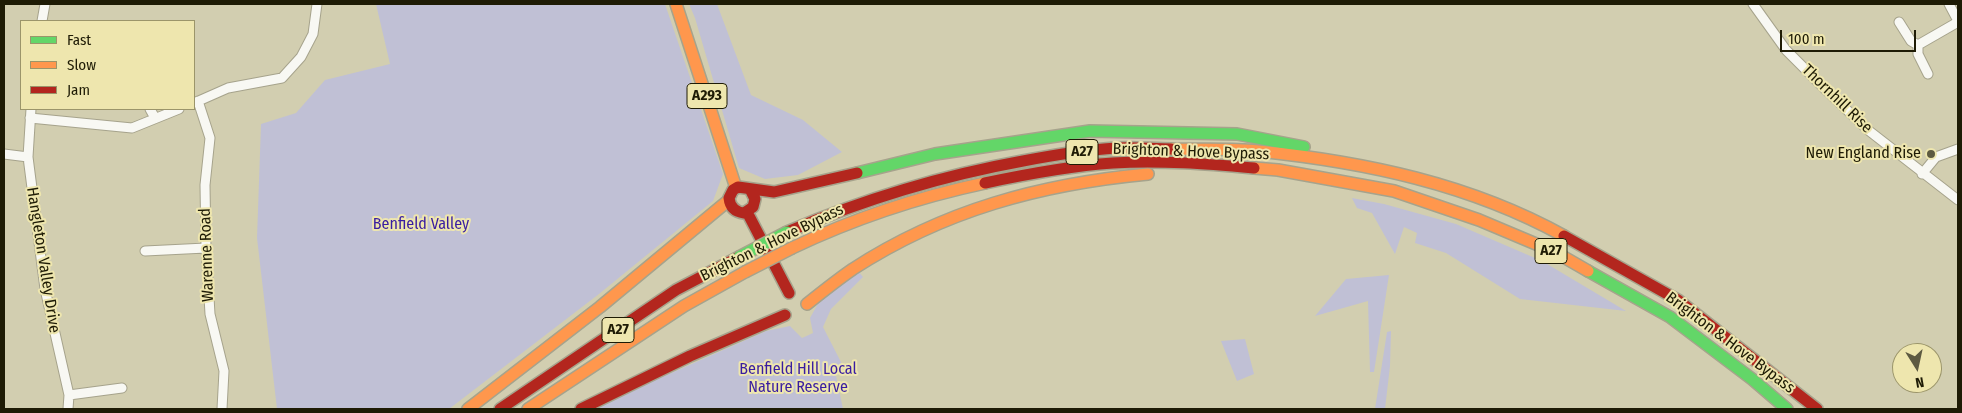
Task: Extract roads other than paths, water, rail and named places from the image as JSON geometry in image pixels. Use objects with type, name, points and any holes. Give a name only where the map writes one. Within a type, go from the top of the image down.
[{"type":"highway","name":"A293","points":[[676,4],[736,188]]},
{"type":"highway","name":"A27","points":[[750,190],[768,192],[784,190],[935,154],[1090,131],[1237,134],[1322,150],[1388,170]]},
{"type":"highway","name":"Brighton & Hove Bypass","points":[[500,409],[676,290],[787,232],[906,186],[971,170],[1064,154],[1118,148],[1258,152],[1388,170],[1446,186],[1533,219],[1678,300],[1817,409]]},
{"type":"highway","name":"Brighton & Hove Bypass","points":[[528,409],[684,306],[745,272],[817,236],[894,207],[952,190],[1044,171],[1114,163],[1202,163],[1278,170],[1394,191],[1479,220],[1555,252],[1670,317],[1752,379],[1788,409]]},
{"type":"highway","name":"A27","points":[[802,312],[842,277],[909,237],[964,212],[1025,192],[1119,176],[1217,169],[1278,170]]},
{"type":"highway","points":[[742,186],[750,190],[755,196],[753,207],[747,212],[740,213],[734,211],[730,206],[730,194],[736,188],[742,186]]},
{"type":"highway","name":"A27","points":[[468,409],[652,265],[729,200]]},
{"type":"highway","points":[[747,212],[788,293]]},
{"type":"highway","points":[[581,409],[690,356],[785,315],[802,312],[800,294],[788,293]]},
{"type":"highway","points":[[785,315],[781,303],[788,293]]},
{"type":"street","points":[[42,20],[45,4]]},
{"type":"street","points":[[196,102],[228,88],[282,78],[301,57],[313,34],[317,4]]},
{"type":"street","name":"Thornhill Rise","points":[[1753,4],[1786,50],[1868,130],[1922,174],[1958,200]]},
{"type":"street","points":[[1918,45],[1958,21],[1949,4]]},
{"type":"street","points":[[1899,22],[1911,41],[1918,45]]},
{"type":"street","points":[[1918,45],[1918,54],[1928,74]]},
{"type":"street","name":"Warenne Road","points":[[196,102],[210,138],[205,185],[206,248],[210,314],[224,371],[222,409]]},
{"type":"street","points":[[151,110],[155,118]]},
{"type":"street","points":[[31,114],[132,128],[175,110]]},
{"type":"street","name":"Hangleton Valley Drive","points":[[31,114],[28,157],[45,289],[69,395],[68,409]]},
{"type":"street","points":[[1922,174],[1936,158],[1958,149]]},
{"type":"street","points":[[4,154],[28,157]]},
{"type":"street","points":[[145,250],[206,248]]},
{"type":"street","points":[[69,395],[122,388]]},
{"type":"place","name":"New England Rise","points":[[1931,154]]},
{"type":"park label","name":"Benfield Valley","points":[[421,225]]},
{"type":"park label","name":"Benfield Hill Local Nature Reserve","points":[[798,379]]}]
